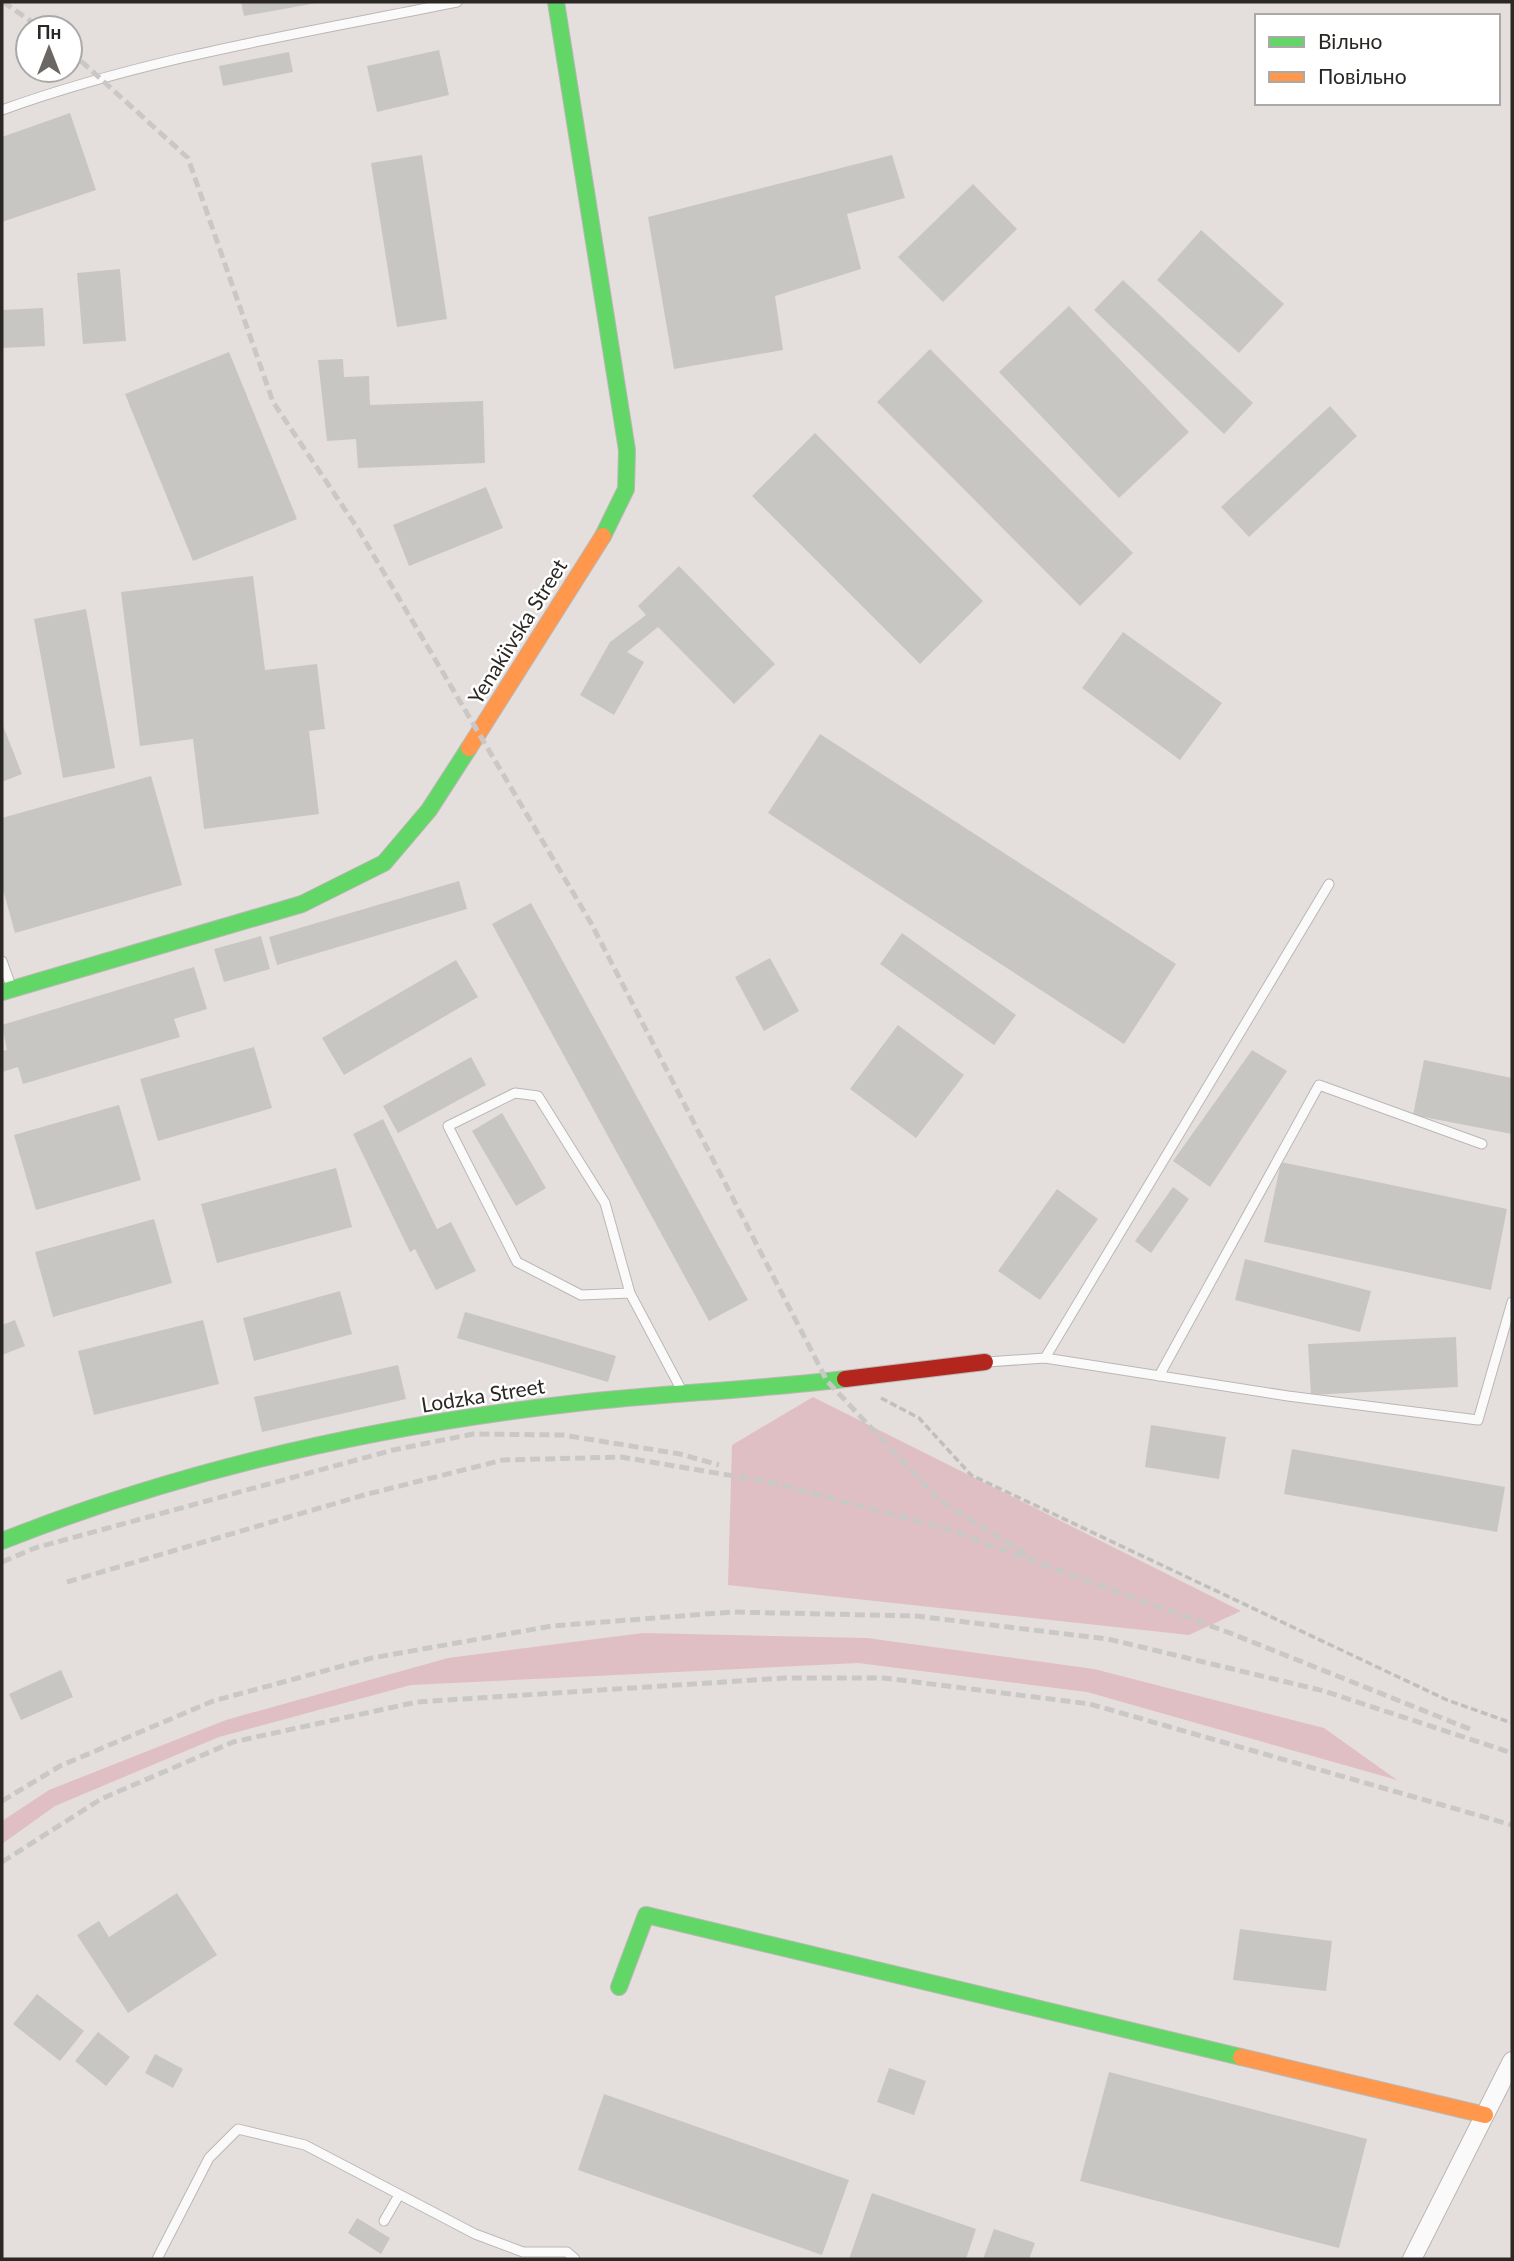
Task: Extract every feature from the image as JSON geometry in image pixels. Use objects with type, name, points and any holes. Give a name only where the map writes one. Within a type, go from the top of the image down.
[{"type":"street","name":"Yenakiivska Street","points":[[7,991],[302,904],[384,863],[429,810],[609,527],[625,489],[627,450],[556,2]]},
{"type":"street","name":"Lodzka Street","points":[[2,1541],[48,1521],[177,1482],[340,1441],[561,1405],[685,1396],[985,1362]]},
{"type":"street","points":[[619,1987],[646,1916],[1485,2115]]},
{"type":"street","points":[[1412,2259],[1512,2061]]},
{"type":"lane","points":[[2,110],[61,89],[152,64],[457,2]]},
{"type":"lane","points":[[1045,1358],[1329,884]]},
{"type":"lane","points":[[2,961],[7,991]]},
{"type":"lane","points":[[1159,1376],[1319,1085],[1482,1144]]},
{"type":"lane","points":[[630,1293],[581,1295],[517,1262],[448,1126],[515,1093],[538,1096],[605,1203],[630,1293],[685,1396]]},
{"type":"lane","points":[[985,1362],[1045,1358],[1478,1420],[1512,1302]]},
{"type":"lane","points":[[157,2259],[209,2158],[239,2129],[305,2145],[474,2234],[523,2252],[566,2252],[575,2259]]},
{"type":"lane","points":[[384,2221],[399,2194]]},
{"type":"path","points":[[846,1378],[919,1418],[971,1475],[1447,1700],[1512,1723]]},
{"type":"shaded area","points":[[813,1397],[1241,1611],[1189,1635],[728,1585],[732,1445]]},
{"type":"shaded area","points":[[643,1633],[867,1638],[1094,1669],[1324,1728],[1397,1780],[1087,1692],[858,1663],[411,1685],[219,1737],[55,1806],[2,1844],[2,1821],[49,1790],[226,1720],[448,1658]]},
{"type":"building","points":[[241,2],[317,2],[317,3],[244,16]]},
{"type":"building","points":[[439,50],[449,95],[377,112],[367,66]]},
{"type":"building","points":[[289,52],[293,72],[223,86],[219,66]]},
{"type":"building","points":[[70,113],[96,190],[2,222],[2,137]]},
{"type":"building","points":[[422,155],[447,319],[397,327],[371,163]]},
{"type":"building","points":[[892,155],[905,198],[847,214],[861,269],[775,296],[783,350],[674,369],[648,217]]},
{"type":"building","points":[[973,184],[1017,229],[943,302],[898,257]]},
{"type":"building","points":[[1201,230],[1284,304],[1239,353],[1157,280]]},
{"type":"building","points":[[120,269],[126,341],[83,344],[77,273]]},
{"type":"building","points":[[1123,280],[1253,403],[1224,434],[1094,310]]},
{"type":"building","points":[[1069,306],[1189,432],[1119,498],[999,372]]},
{"type":"building","points":[[43,308],[45,346],[2,348],[2,310]]},
{"type":"building","points":[[930,349],[1133,553],[1080,606],[877,402]]},
{"type":"building","points":[[229,352],[297,519],[193,561],[125,394]]},
{"type":"building","points":[[343,359],[344,377],[369,376],[370,405],[483,401],[485,463],[358,468],[356,439],[327,441],[318,360]]},
{"type":"building","points":[[1330,406],[1357,436],[1249,537],[1221,507]]},
{"type":"building","points":[[815,433],[983,601],[920,664],[752,496]]},
{"type":"building","points":[[486,487],[503,528],[409,566],[393,525]]},
{"type":"building","points":[[679,566],[775,664],[734,704],[658,627],[627,652],[644,662],[614,715],[580,695],[610,642],[646,615],[638,606]]},
{"type":"building","points":[[253,576],[265,670],[317,664],[325,729],[309,731],[319,814],[204,829],[193,739],[140,746],[121,592]]},
{"type":"building","points":[[86,609],[115,768],[63,778],[34,619]]},
{"type":"building","points":[[1123,632],[1222,703],[1180,760],[1082,688]]},
{"type":"building","points":[[2,723],[22,774],[2,782]]},
{"type":"building","points":[[820,734],[1176,964],[1124,1044],[768,813]]},
{"type":"building","points":[[151,776],[182,885],[15,933],[2,886],[2,818]]},
{"type":"building","points":[[459,881],[467,909],[277,965],[269,937]]},
{"type":"building","points":[[531,903],[748,1300],[709,1321],[492,924]]},
{"type":"building","points":[[902,933],[1016,1015],[994,1045],[880,964]]},
{"type":"building","points":[[261,936],[270,969],[224,982],[214,949]]},
{"type":"building","points":[[770,958],[799,1011],[764,1031],[735,977]]},
{"type":"building","points":[[456,960],[478,997],[344,1075],[322,1038]]},
{"type":"building","points":[[194,967],[207,1009],[174,1019],[180,1037],[23,1084],[18,1067],[2,1072],[2,1051],[7,1050],[2,1025]]},
{"type":"building","points":[[898,1025],[964,1075],[916,1138],[850,1089]]},
{"type":"building","points":[[254,1047],[272,1108],[158,1141],[140,1079]]},
{"type":"building","points":[[1252,1050],[1287,1071],[1210,1187],[1173,1161]]},
{"type":"building","points":[[471,1057],[486,1085],[398,1133],[383,1106]]},
{"type":"building","points":[[1424,1060],[1512,1078],[1512,1134],[1413,1115]]},
{"type":"building","points":[[119,1105],[141,1180],[36,1210],[14,1135]]},
{"type":"building","points":[[502,1113],[546,1188],[516,1206],[472,1131]]},
{"type":"building","points":[[383,1119],[437,1229],[451,1222],[476,1271],[436,1290],[415,1249],[410,1252],[353,1134]]},
{"type":"building","points":[[1281,1162],[1507,1209],[1491,1290],[1264,1242]]},
{"type":"building","points":[[336,1168],[352,1227],[217,1263],[201,1204]]},
{"type":"building","points":[[1173,1187],[1189,1199],[1151,1253],[1135,1241]]},
{"type":"building","points":[[1057,1189],[1098,1219],[1040,1300],[998,1271]]},
{"type":"building","points":[[154,1219],[172,1283],[53,1317],[35,1252]]},
{"type":"building","points":[[1245,1259],[1371,1291],[1360,1332],[1235,1300]]},
{"type":"building","points":[[340,1291],[352,1334],[254,1361],[243,1318]]},
{"type":"building","points":[[465,1312],[616,1356],[608,1382],[457,1338]]},
{"type":"building","points":[[15,1320],[25,1346],[2,1355],[2,1325]]},
{"type":"building","points":[[203,1320],[219,1384],[94,1415],[78,1351]]},
{"type":"building","points":[[1456,1337],[1458,1387],[1311,1395],[1308,1344]]},
{"type":"building","points":[[398,1365],[406,1399],[262,1432],[254,1397]]},
{"type":"building","points":[[1151,1425],[1226,1437],[1219,1479],[1145,1467]]},
{"type":"building","points":[[1292,1449],[1505,1487],[1497,1532],[1284,1494]]},
{"type":"building","points":[[61,1670],[73,1697],[21,1720],[9,1694]]},
{"type":"building","points":[[177,1893],[217,1955],[128,2013],[77,1935],[99,1921],[109,1937]]},
{"type":"building","points":[[1240,1929],[1332,1941],[1326,1991],[1233,1980]]},
{"type":"building","points":[[37,1994],[84,2031],[60,2061],[13,2024]]},
{"type":"building","points":[[98,2032],[130,2057],[106,2086],[75,2061]]},
{"type":"building","points":[[155,2054],[183,2069],[173,2088],[145,2073]]},
{"type":"building","points":[[889,2068],[926,2081],[914,2115],[877,2102]]},
{"type":"building","points":[[1109,2072],[1367,2139],[1339,2248],[1080,2181]]},
{"type":"building","points":[[604,2094],[849,2180],[822,2255],[578,2170]]},
{"type":"building","points":[[872,2193],[976,2229],[966,2259],[849,2259]]},
{"type":"building","points":[[357,2218],[390,2238],[381,2254],[348,2233]]},
{"type":"building","points":[[994,2229],[1035,2243],[1029,2259],[983,2259]]},
{"type":"railway","points":[[3,2],[21,14]]},
{"type":"railway","points":[[84,64],[188,158],[273,402],[358,529],[591,923],[827,1381],[939,1500],[1034,1559]]},
{"type":"railway","points":[[2,1562],[35,1548],[393,1450],[473,1434],[563,1435],[680,1454],[719,1465]]},
{"type":"railway","points":[[67,1582],[364,1495],[503,1460],[621,1457],[770,1482],[944,1528],[1230,1633],[1472,1730]]},
{"type":"railway","points":[[2,1801],[60,1766],[213,1701],[372,1658],[552,1626],[732,1612],[916,1616],[1108,1639],[1324,1691],[1512,1753]]},
{"type":"railway","points":[[2,1862],[101,1799],[233,1742],[417,1702],[785,1678],[884,1678],[1090,1704],[1512,1825]]},
{"type":"traffic: fast","points":[[556,2],[627,450],[626,489],[603,536]]},
{"type":"traffic: fast","points":[[2,992],[302,904],[384,863],[429,810],[469,748]]},
{"type":"traffic: fast","points":[[2,1541],[71,1515],[213,1471],[357,1437],[503,1412],[577,1403],[845,1379]]},
{"type":"traffic: fast","points":[[619,1987],[646,1915],[1241,2057]]},
{"type":"traffic: slow","points":[[469,748],[603,536]]},
{"type":"traffic: slow","points":[[1241,2057],[1485,2115]]},
{"type":"traffic: jam","points":[[845,1379],[985,1362]]}]
